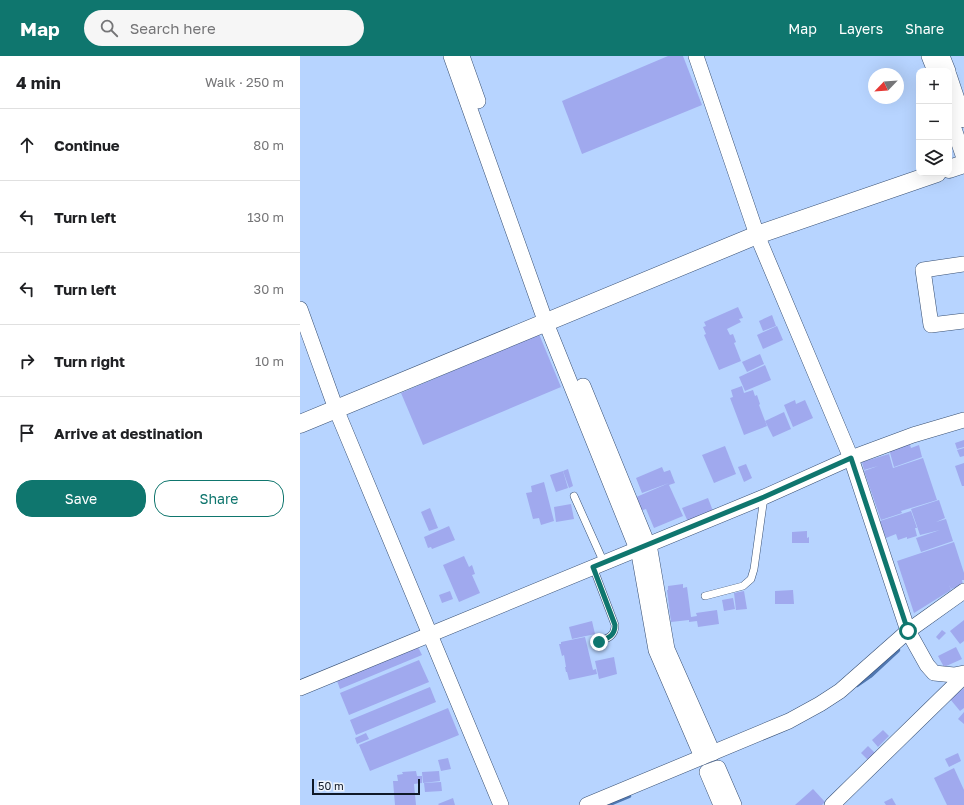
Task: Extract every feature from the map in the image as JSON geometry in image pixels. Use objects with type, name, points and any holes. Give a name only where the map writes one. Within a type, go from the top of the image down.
[{"type":"street","points":[[451,56],[550,321],[642,547],[650,550],[667,649],[713,770]]},
{"type":"street","points":[[462,56],[550,321]]},
{"type":"street","points":[[696,56],[758,235],[851,458],[908,631],[927,665],[934,673],[954,675],[964,673]]},
{"type":"street","points":[[930,56],[934,68]]},
{"type":"street","points":[[942,56],[947,68]]},
{"type":"street","points":[[952,84],[964,120]]},
{"type":"street","points":[[952,123],[964,158]]},
{"type":"street","points":[[952,168],[964,164]]},
{"type":"street","points":[[300,424],[758,235],[928,176]]},
{"type":"street","points":[[964,264],[924,270],[931,325],[964,321]]},
{"type":"street","points":[[300,309],[336,409],[501,805]]},
{"type":"street","points":[[300,688],[764,497],[851,458],[913,435],[964,420]]},
{"type":"street","points":[[588,805],[789,721],[820,704],[840,691],[908,631],[964,591]]},
{"type":"street","points":[[832,805],[964,676]]},
{"type":"street","points":[[721,805],[707,772],[718,768],[734,805]]},
{"type":"lane","points":[[574,496],[598,565],[615,625],[613,635],[599,642]]},
{"type":"lane","points":[[705,596],[743,586],[751,580],[754,569],[764,497]]},
{"type":"building","points":[[668,56],[683,56],[702,105],[582,154],[562,101]]},
{"type":"building","points":[[738,307],[743,318],[739,319],[741,322],[727,329],[730,335],[733,334],[736,342],[734,343],[741,361],[719,370],[704,335],[706,334],[703,327],[706,326],[704,322]]},
{"type":"building","points":[[772,315],[776,326],[763,331],[759,321]]},
{"type":"building","points":[[777,326],[783,340],[763,349],[757,335]]},
{"type":"building","points":[[539,334],[561,387],[423,445],[401,393]]},
{"type":"building","points":[[760,354],[764,364],[747,372],[742,362]]},
{"type":"building","points":[[765,365],[771,380],[745,391],[739,377]]},
{"type":"building","points":[[742,386],[744,393],[753,390],[755,396],[757,395],[767,426],[744,435],[730,398],[733,397],[731,390]]},
{"type":"building","points":[[795,400],[796,404],[805,400],[813,418],[793,427],[784,405]]},
{"type":"building","points":[[784,412],[791,429],[773,437],[765,421]]},
{"type":"building","points":[[964,440],[964,447],[957,449],[955,443]]},
{"type":"building","points":[[909,442],[911,448],[919,445],[922,457],[894,467],[889,449]]},
{"type":"building","points":[[725,446],[736,474],[714,483],[702,455]]},
{"type":"building","points":[[964,448],[964,456],[960,457],[957,450]]},
{"type":"building","points":[[889,454],[893,468],[923,458],[937,500],[901,511],[902,513],[881,520],[864,471],[878,466],[864,470],[862,462]]},
{"type":"building","points":[[964,463],[964,486],[962,486],[955,466]]},
{"type":"building","points":[[746,464],[752,478],[744,482],[738,467]]},
{"type":"building","points":[[662,467],[664,472],[670,470],[675,483],[669,485],[683,516],[654,528],[646,509],[640,511],[634,498],[669,483],[642,493],[636,478]]},
{"type":"building","points":[[568,469],[573,486],[569,488],[563,471]]},
{"type":"building","points":[[563,471],[568,488],[556,492],[550,475]]},
{"type":"building","points":[[544,482],[554,521],[541,525],[539,518],[533,519],[526,493],[532,492],[531,486]]},
{"type":"building","points":[[708,498],[713,511],[688,522],[682,508]]},
{"type":"building","points":[[939,500],[945,518],[936,522],[946,519],[953,541],[921,552],[916,538],[940,530],[920,535],[911,509]]},
{"type":"building","points":[[571,504],[574,519],[556,522],[554,507]]},
{"type":"building","points":[[430,508],[438,528],[429,531],[421,512]]},
{"type":"building","points":[[911,511],[917,528],[915,528],[917,536],[898,540],[896,534],[886,538],[880,521]]},
{"type":"building","points":[[449,526],[455,540],[432,549],[431,547],[428,548],[424,537]]},
{"type":"building","points":[[807,531],[809,543],[792,543],[792,532]]},
{"type":"building","points":[[954,542],[964,573],[964,580],[962,580],[963,585],[951,589],[949,585],[951,590],[914,613],[897,561]]},
{"type":"building","points":[[464,556],[469,567],[472,565],[475,574],[472,575],[480,593],[459,602],[443,565]]},
{"type":"building","points":[[683,584],[683,588],[687,587],[691,617],[697,616],[696,613],[717,610],[719,624],[698,627],[697,621],[689,622],[689,620],[671,622],[667,590],[668,586]]},
{"type":"building","points":[[793,590],[794,604],[775,604],[775,591]]},
{"type":"building","points":[[450,591],[453,599],[442,603],[439,595]]},
{"type":"building","points":[[744,591],[747,609],[736,610],[734,593]]},
{"type":"building","points":[[733,598],[735,609],[724,611],[722,600]]},
{"type":"building","points":[[964,620],[964,641],[960,644],[950,631]]},
{"type":"building","points":[[592,621],[595,634],[572,639],[569,627]]},
{"type":"building","points":[[942,630],[946,633],[939,640],[936,637]]},
{"type":"building","points":[[585,637],[593,670],[596,669],[597,674],[569,680],[565,667],[564,655],[562,656],[559,644],[561,644],[561,642]]},
{"type":"building","points":[[417,645],[422,655],[340,689],[336,678]]},
{"type":"building","points":[[956,647],[962,659],[944,667],[938,656]]},
{"type":"building","points":[[614,657],[617,674],[599,679],[595,661]]},
{"type":"building","points":[[419,660],[429,682],[349,715],[340,693]]},
{"type":"building","points":[[430,687],[436,702],[356,735],[350,720]]},
{"type":"building","points":[[964,688],[964,708],[960,711],[950,699]]},
{"type":"building","points":[[448,708],[459,735],[370,771],[359,745]]},
{"type":"building","points":[[964,712],[964,724],[958,719]]},
{"type":"building","points":[[883,730],[889,736],[878,747],[872,740]]},
{"type":"building","points":[[366,733],[369,739],[357,744],[355,738]]},
{"type":"building","points":[[868,746],[875,753],[868,760],[861,753]]},
{"type":"building","points":[[958,753],[961,761],[949,767],[945,759]]},
{"type":"building","points":[[448,758],[451,769],[441,771],[438,760]]},
{"type":"building","points":[[954,768],[964,790],[964,805],[947,805],[934,778]]},
{"type":"building","points":[[416,771],[417,776],[422,776],[422,783],[414,784],[416,805],[395,805],[393,781],[398,781],[397,775],[403,774],[402,772]]},
{"type":"building","points":[[439,771],[440,781],[423,783],[422,772]]},
{"type":"building","points":[[441,782],[442,791],[425,792],[424,783]]},
{"type":"building","points":[[813,789],[825,802],[822,805],[795,805]]},
{"type":"building","points":[[453,798],[455,805],[438,804]]},
{"type":"building","points":[[892,798],[896,805],[886,805],[884,802]]},
{"type":"waterway","points":[[857,685],[870,676],[898,650]]},
{"type":"waterway","points":[[607,805],[629,796]]},
{"type":"route","points":[[599,642],[613,635],[615,625],[593,567],[764,497],[851,458],[908,631]]}]
